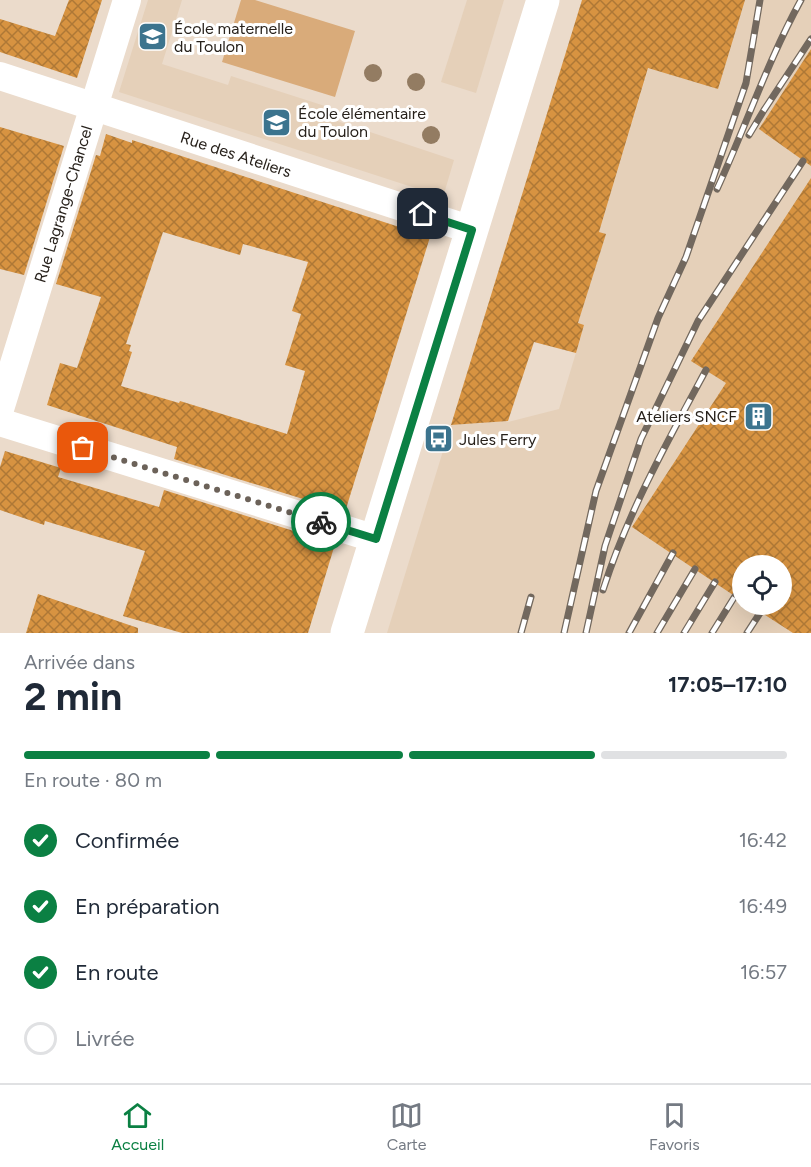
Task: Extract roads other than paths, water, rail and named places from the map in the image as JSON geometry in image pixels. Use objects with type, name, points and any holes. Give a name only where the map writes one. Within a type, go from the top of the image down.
[{"type":"main road","points":[[347,633],[543,0]]},
{"type":"street","name":"Rue Lagrange-Chancel","points":[[0,409],[127,0]]},
{"type":"street","name":"Rue des Ateliers","points":[[0,76],[472,230]]},
{"type":"street","points":[[0,422],[376,539]]},
{"type":"railway","points":[[564,633],[596,491],[658,318],[686,257],[746,83],[760,0]]},
{"type":"railway","points":[[717,189],[778,46],[801,0]]},
{"type":"railway","points":[[749,135],[811,39]]},
{"type":"railway","points":[[586,633],[605,546],[641,439],[698,321],[803,161]]},
{"type":"railway","points":[[603,590],[636,505],[706,370]]},
{"type":"railway","points":[[629,633],[673,553]]},
{"type":"railway","points":[[657,633],[695,569]]},
{"type":"railway","points":[[684,633],[715,582]]},
{"type":"railway","points":[[521,633],[531,597]]},
{"type":"railway","points":[[712,633],[732,601]]},
{"type":"railway","points":[[747,633],[759,615]]},
{"type":"place","name":"École maternelle du Toulon","points":[[153,37]]},
{"type":"place","name":"École élémentaire du Toulon","points":[[277,122]]},
{"type":"place","name":"Ateliers SNCF","points":[[758,416]]},
{"type":"place","name":"Jules Ferry","points":[[438,439]]}]
